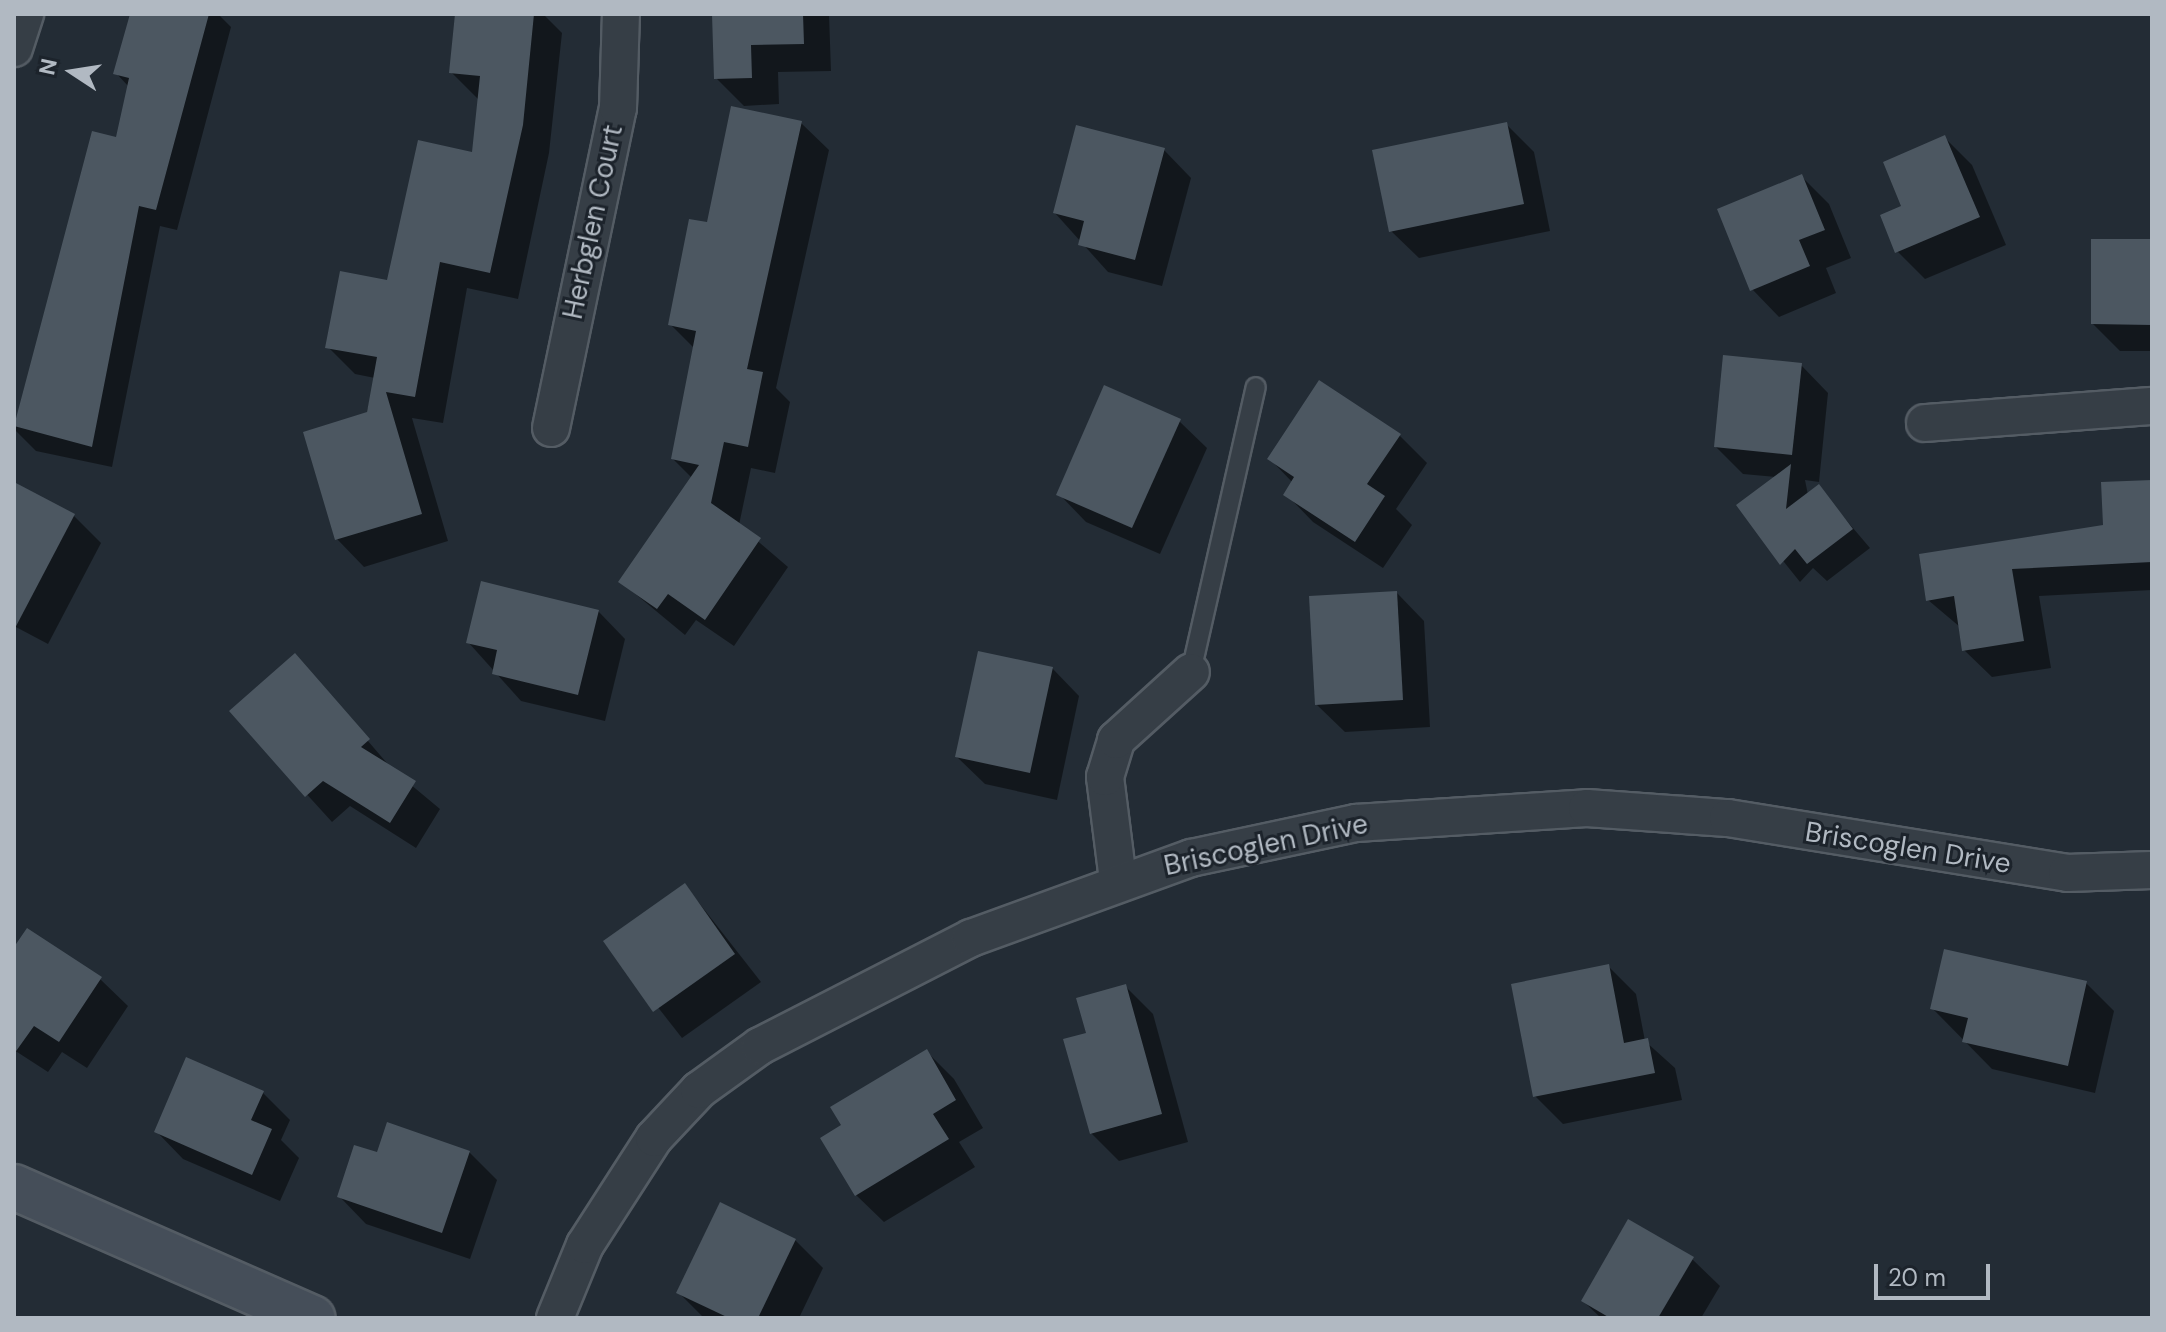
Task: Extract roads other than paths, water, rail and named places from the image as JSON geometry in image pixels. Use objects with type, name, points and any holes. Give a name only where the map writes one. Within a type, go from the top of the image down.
[{"type":"street","points":[[14,48],[25,14]]},
{"type":"street","name":"Herbglen Court","points":[[551,428],[618,108],[621,14]]},
{"type":"street","points":[[1925,423],[2152,406]]},
{"type":"street","points":[[1118,880],[1105,803],[1116,740],[1191,672]]},
{"type":"street","name":"Briscoglen Drive","points":[[555,1318],[619,1186],[699,1090],[817,1011],[1118,880],[1356,823],[1587,808],[1728,818],[2067,873],[2152,870]]},
{"type":"street","points":[[14,1187],[312,1318]]},
{"type":"lane","points":[[1191,672],[1256,387]]}]
